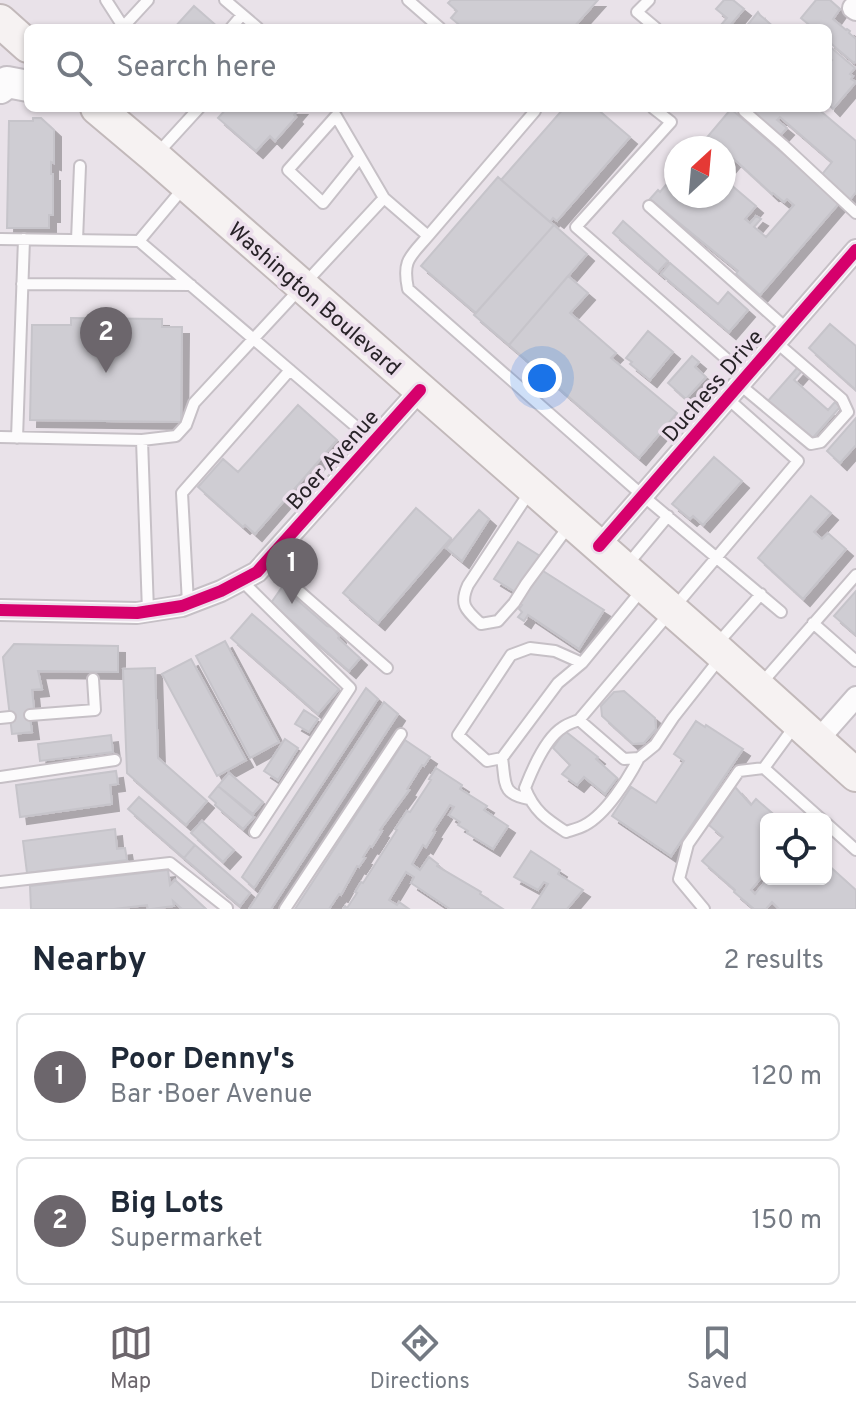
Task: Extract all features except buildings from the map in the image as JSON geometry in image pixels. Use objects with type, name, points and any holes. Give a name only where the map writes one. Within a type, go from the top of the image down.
[{"type":"main road","points":[[0,21],[24,42]]},
{"type":"main road","points":[[0,88],[7,82],[24,85]]},
{"type":"main road","name":"Washington Boulevard","points":[[102,112],[719,651],[856,775]]},
{"type":"street","name":"Duchess Drive","points":[[599,546],[856,250]]},
{"type":"street","name":"Boer Avenue","points":[[0,610],[137,613],[188,603],[221,591],[257,572],[420,390]]},
{"type":"street","points":[[808,731],[856,697]]},
{"type":"lane","points":[[106,0],[122,24]]},
{"type":"lane","points":[[127,24],[148,0]]},
{"type":"lane","points":[[225,0],[253,24]]},
{"type":"lane","points":[[408,0],[435,24]]},
{"type":"lane","points":[[649,0],[637,12],[651,24]]},
{"type":"lane","points":[[234,24],[242,15]]},
{"type":"lane","points":[[154,156],[195,112]]},
{"type":"lane","points":[[360,157],[323,203],[288,170],[334,112],[384,198],[428,236]]},
{"type":"lane","points":[[534,112],[409,258],[405,272],[408,289],[642,495],[781,612]]},
{"type":"lane","points":[[658,112],[671,122],[576,227],[737,386],[798,461],[579,720],[553,735],[532,769],[525,788],[531,804],[566,832],[586,825],[608,804],[639,758],[655,745],[761,594]]},
{"type":"lane","points":[[745,112],[856,213]]},
{"type":"lane","points":[[77,240],[80,166]]},
{"type":"lane","points":[[139,241],[186,184]]},
{"type":"lane","points":[[0,437],[142,440],[176,436],[186,425],[194,403],[384,198]]},
{"type":"lane","points":[[649,206],[842,399],[848,412],[821,442],[811,444],[737,386]]},
{"type":"lane","points":[[0,239],[139,241],[374,442]]},
{"type":"lane","points":[[17,438],[24,239]]},
{"type":"lane","points":[[22,284],[191,285]]},
{"type":"lane","points":[[188,603],[182,493],[290,370]]},
{"type":"lane","points":[[142,440],[148,611]]},
{"type":"lane","points":[[533,488],[463,596],[466,610],[481,624],[498,621],[572,522]]},
{"type":"lane","points":[[582,663],[555,651],[530,648],[511,655],[458,735],[487,761],[502,758],[558,683],[582,663],[668,516]]},
{"type":"lane","points":[[268,560],[387,668]]},
{"type":"lane","points":[[758,687],[856,575]]},
{"type":"lane","points":[[241,580],[350,688],[255,832]]},
{"type":"lane","points":[[813,623],[856,661]]},
{"type":"lane","points":[[30,715],[95,710],[93,679]]},
{"type":"lane","points":[[579,720],[624,759],[639,758]]},
{"type":"lane","points":[[704,909],[679,879],[688,844],[739,771],[764,768],[808,731]]},
{"type":"lane","points":[[285,909],[401,734]]},
{"type":"lane","points":[[502,758],[507,788],[515,796],[529,799]]},
{"type":"lane","points":[[0,777],[115,760]]},
{"type":"lane","points":[[764,768],[814,813]]},
{"type":"lane","points":[[832,828],[856,850]]},
{"type":"lane","points":[[0,882],[170,863],[227,908]]},
{"type":"cycle path","points":[[599,546],[856,250]]},
{"type":"cycle path","points":[[0,610],[137,613],[182,606],[221,591],[257,572],[420,390]]},
{"type":"place","name":"Big Lots","points":[[106,373]]},
{"type":"place","name":"Poor Denny's","points":[[292,604]]}]
